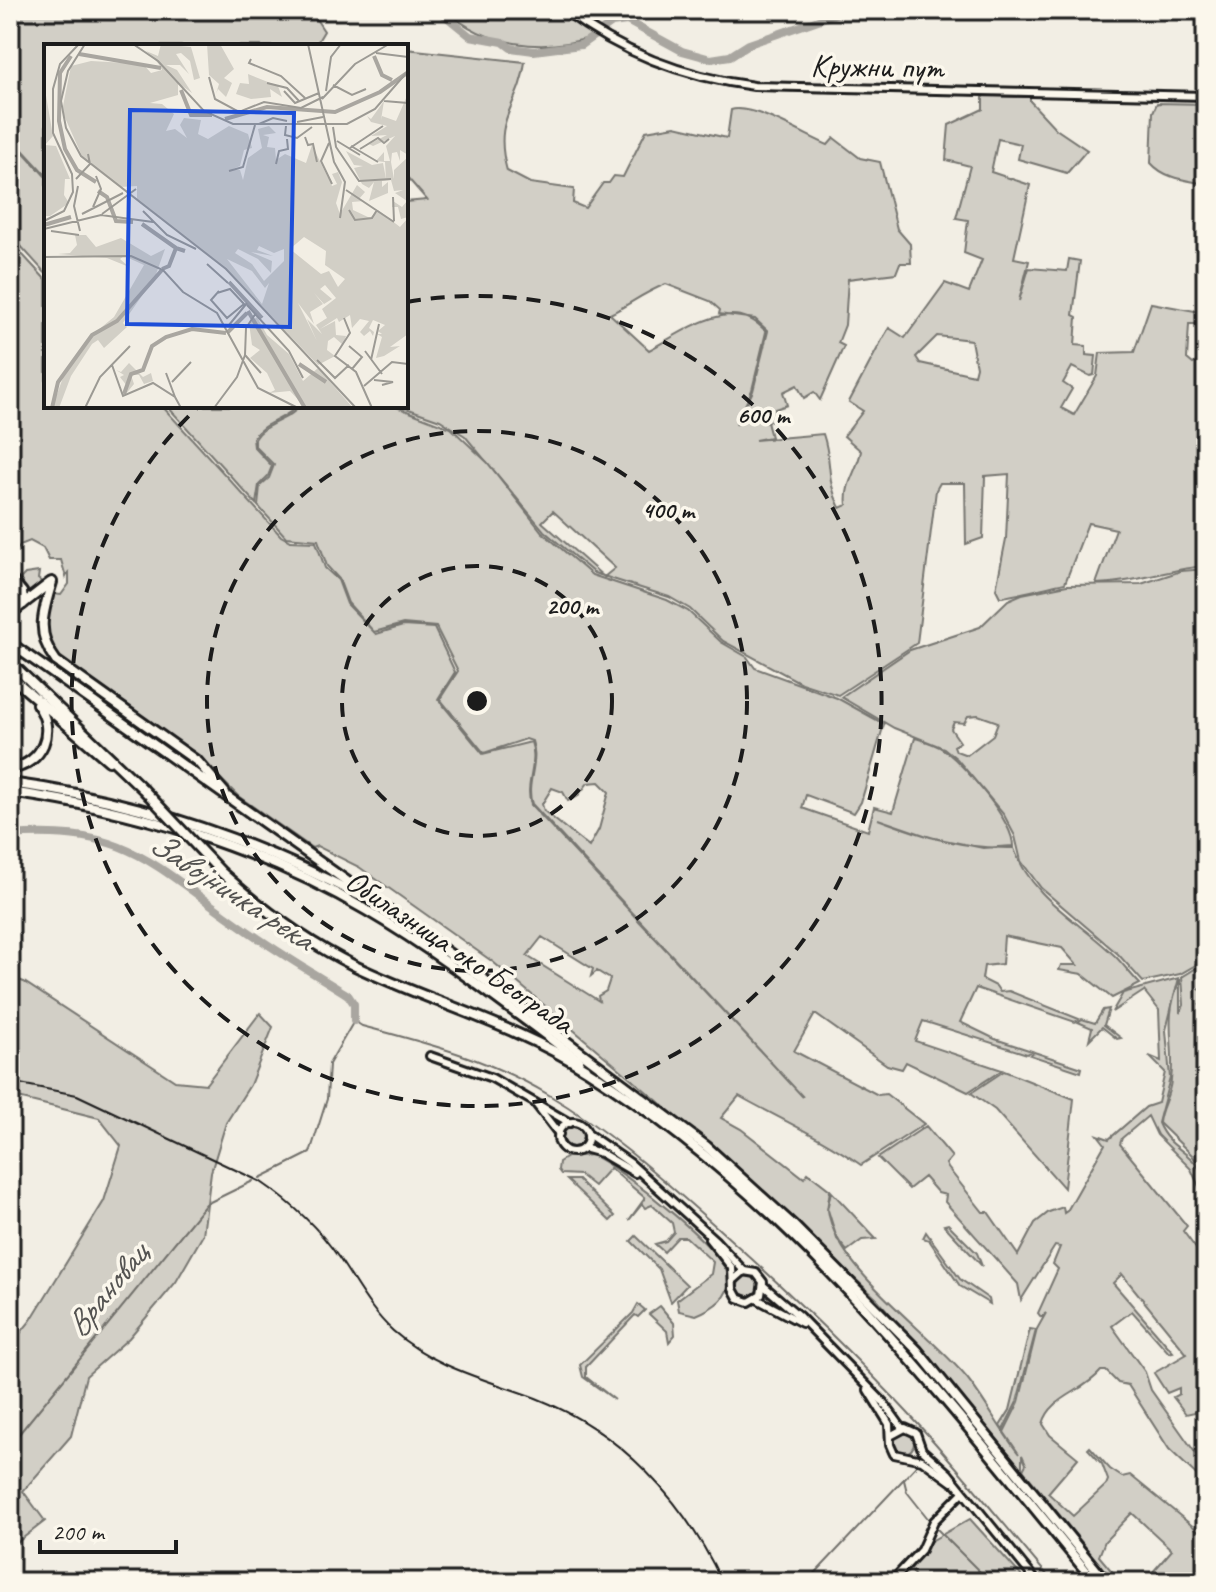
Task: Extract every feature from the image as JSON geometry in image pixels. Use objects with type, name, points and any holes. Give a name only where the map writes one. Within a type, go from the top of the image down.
[{"type":"highway","points":[[10,578],[22,592],[23,604]]},
{"type":"highway","points":[[10,614],[52,582],[41,626],[45,644],[56,661],[198,762],[230,800]]},
{"type":"highway","points":[[10,643],[574,1044],[733,1170],[892,1323],[1106,1582]]},
{"type":"highway","points":[[10,662],[133,777],[222,873],[261,907],[315,945],[384,979],[531,1039],[641,1106],[714,1164],[820,1262],[905,1351],[1009,1468]]},
{"type":"highway","points":[[10,676],[133,777]]},
{"type":"highway","points":[[10,769],[35,758],[45,743],[47,724],[40,708],[21,685]]},
{"type":"highway","name":"Обилазница око Београда","points":[[10,783],[117,803],[202,828],[275,855],[385,910]]},
{"type":"highway","name":"Обилазница око Београда","points":[[10,792],[77,803],[167,826],[237,850],[329,890],[388,924],[641,1106]]},
{"type":"highway","points":[[1019,1480],[1095,1582]]},
{"type":"street","name":"Кружни пут","points":[[564,10],[594,31],[639,55],[694,75],[764,87],[1206,96]]},
{"type":"street","points":[[430,1056],[492,1078],[570,1123],[583,1126],[588,1134],[630,1163],[744,1271],[759,1275],[764,1286],[799,1316],[884,1403],[902,1428],[913,1431],[1037,1582]]},
{"type":"street","points":[[535,1103],[567,1150],[583,1148],[601,1153],[642,1176]]},
{"type":"street","points":[[559,1134],[570,1123]]},
{"type":"street","points":[[583,1148],[588,1134]]},
{"type":"street","points":[[707,1236],[732,1268],[735,1279],[733,1289],[738,1298],[749,1302],[757,1299],[764,1286]]},
{"type":"street","points":[[735,1279],[744,1271]]},
{"type":"street","points":[[757,1299],[805,1325]]},
{"type":"street","points":[[868,1390],[887,1419],[892,1435],[892,1451],[901,1458],[922,1460],[953,1483]]},
{"type":"street","points":[[892,1435],[902,1428]]},
{"type":"street","points":[[909,1458],[916,1453],[920,1443]]},
{"type":"street","points":[[891,1582],[921,1550],[933,1524],[962,1493]]},
{"type":"shaded area","points":[[10,10],[310,10],[324,31],[316,44],[44,44],[44,173],[10,136]]},
{"type":"shaded area","points":[[446,10],[559,10],[595,36],[556,44],[516,43],[479,32]]},
{"type":"shaded area","points":[[408,49],[525,62],[505,124],[503,152],[507,171],[530,183],[574,189],[573,203],[585,208],[603,183],[609,183],[614,176],[623,177],[646,131],[675,126],[727,138],[731,110],[752,111],[828,145],[834,138],[860,158],[880,162],[897,229],[910,244],[911,263],[900,263],[896,273],[848,279],[845,325],[838,343],[844,346],[820,400],[814,392],[804,398],[797,385],[783,392],[787,405],[775,409],[777,418],[767,422],[771,437],[755,440],[823,434],[832,488],[840,508],[847,505],[847,491],[861,451],[844,436],[863,411],[849,402],[883,338],[889,328],[905,338],[945,283],[969,292],[982,260],[964,253],[968,220],[956,218],[970,166],[946,160],[949,125],[983,109],[983,96],[1030,97],[1030,101],[1056,129],[1087,150],[1067,173],[1018,159],[1021,144],[998,139],[991,172],[1030,185],[1014,258],[1029,261],[1019,301],[1029,268],[1067,271],[1069,259],[1080,261],[1073,315],[1077,317],[1075,345],[1086,346],[1086,355],[1096,356],[1094,375],[1072,367],[1063,383],[1072,389],[1061,408],[1074,415],[1097,376],[1100,353],[1134,352],[1151,303],[1206,313],[1206,566],[1096,584],[1116,529],[1088,523],[1065,583],[1000,597],[996,589],[1006,539],[1009,474],[985,476],[983,538],[966,544],[965,483],[940,483],[936,490],[917,643],[838,695],[801,683],[723,641],[690,609],[669,597],[605,576],[615,568],[553,511],[542,522],[603,576],[594,573],[544,531],[465,436],[440,420],[406,408],[408,202],[427,200],[408,178]],"holes":[[[666,284],[710,301],[720,310],[719,314],[730,316],[692,326],[649,350],[610,314]],[[744,317],[755,319],[768,331],[753,391],[736,425],[752,390],[766,332]],[[1189,324],[1199,324],[1203,333],[1199,361],[1193,364],[1187,359]],[[937,336],[971,340],[976,367],[974,375],[920,363],[916,357]]]},
{"type":"shaded area","points":[[1157,103],[1206,104],[1206,184],[1169,176],[1151,163],[1153,112]]},
{"type":"shaded area","points":[[10,137],[44,175],[44,272],[10,234]]},
{"type":"shaded area","points":[[10,241],[44,278],[44,408],[164,408],[281,536],[290,541],[316,542],[325,568],[338,580],[347,604],[373,631],[348,603],[339,579],[327,566],[318,540],[286,537],[258,506],[260,486],[269,478],[274,465],[255,446],[255,439],[264,429],[298,408],[399,408],[451,428],[487,462],[542,532],[592,575],[667,600],[688,611],[721,642],[747,657],[755,668],[837,698],[884,724],[861,802],[854,813],[806,795],[802,808],[868,831],[874,807],[893,812],[915,738],[944,750],[975,781],[997,809],[1011,835],[1013,846],[991,847],[1014,848],[1022,866],[1044,895],[1101,943],[1140,984],[1112,998],[1082,974],[1059,970],[1061,965],[1077,965],[1062,948],[1004,936],[1002,964],[984,966],[982,979],[996,986],[1000,992],[1009,991],[1079,1019],[1075,1022],[976,988],[960,1022],[995,1039],[1032,1051],[1027,1054],[923,1021],[915,1041],[1002,1070],[968,1092],[906,1062],[902,1069],[887,1065],[815,1014],[794,1051],[878,1095],[886,1094],[924,1124],[861,1165],[817,1137],[739,1096],[721,1118],[741,1129],[804,1178],[808,1173],[830,1190],[827,1210],[831,1191],[876,1239],[862,1240],[847,1251],[842,1245],[865,1277],[967,1378],[1019,1454],[1004,1432],[1019,1402],[1037,1329],[1046,1313],[1041,1317],[1038,1313],[1058,1269],[1053,1264],[1060,1247],[1055,1246],[1021,1300],[1018,1284],[945,1202],[946,1195],[938,1193],[924,1177],[909,1189],[878,1158],[926,1126],[952,1157],[946,1164],[948,1168],[983,1212],[988,1212],[1018,1255],[1035,1223],[1049,1212],[1063,1207],[1064,1213],[1067,1211],[1105,1144],[1098,1135],[1109,1139],[1146,1107],[1158,1103],[1165,1072],[1149,1056],[1161,1061],[1159,1010],[1144,991],[1112,1012],[1123,993],[1179,978],[1166,1030],[1170,1078],[1158,1123],[1172,1143],[1195,1162],[1205,1184],[1206,1202],[1191,1169],[1157,1135],[1148,1116],[1122,1138],[1120,1144],[1187,1226],[1183,1231],[1206,1262],[1206,1416],[1199,1411],[1186,1414],[1173,1397],[1179,1394],[1179,1388],[1167,1393],[1154,1373],[1187,1354],[1122,1274],[1113,1283],[1173,1352],[1169,1353],[1132,1311],[1112,1326],[1145,1372],[1151,1390],[1206,1468],[1206,1484],[1169,1449],[1128,1385],[1118,1383],[1106,1371],[1101,1371],[1060,1401],[1043,1424],[1050,1435],[1078,1458],[1048,1493],[1073,1516],[1106,1485],[1108,1480],[1102,1464],[1088,1449],[1090,1447],[1110,1469],[1122,1477],[1130,1475],[1206,1537],[1206,1582],[1144,1582],[1172,1550],[1132,1513],[1105,1541],[1099,1556],[1121,1582],[1114,1582],[1023,1470],[1026,1464],[1022,1455],[1022,1469],[878,1300],[717,1151],[493,962],[359,867],[317,846],[312,848],[238,796],[207,765],[67,668],[50,649],[44,624],[54,594],[61,595],[69,584],[69,571],[66,577],[61,560],[49,560],[43,548],[30,541],[20,545],[10,562]],"holes":[[[403,624],[436,627],[458,671],[440,699],[484,753],[526,739],[532,741],[534,749],[530,788],[532,804],[803,1097],[531,805],[529,797],[533,758],[531,742],[483,754],[438,699],[455,672],[434,628],[403,626],[374,632]],[[599,782],[609,792],[599,829],[589,847],[544,811],[542,804],[552,788],[563,792],[568,801],[577,797],[588,783]],[[542,937],[593,969],[591,976],[597,971],[610,979],[606,991],[598,996],[599,1001],[527,956]]]},
{"type":"shaded area","points":[[169,408],[295,408],[253,438],[254,447],[272,466],[259,485],[256,504]]},
{"type":"shaded area","points":[[1206,569],[1206,959],[1180,974],[1143,982],[1118,954],[1041,888],[1021,861],[1015,836],[1004,815],[957,759],[944,748],[894,728],[841,697],[910,650],[980,627],[1008,600],[1022,594],[1067,585],[1141,584],[1181,571]],"holes":[[[978,715],[998,722],[993,735],[967,755],[956,751],[954,746],[960,742],[951,729],[954,722],[964,723],[968,716]]]},
{"type":"shaded area","points":[[39,572],[38,579],[43,583],[30,593],[20,579],[25,574]]},
{"type":"shaded area","points":[[1206,962],[1206,984],[1199,989],[1206,992],[1206,1002],[1200,1005],[1206,1011],[1206,1176],[1192,1155],[1159,1123],[1171,1080],[1171,1020],[1175,994],[1180,979],[1180,1013],[1184,1005],[1182,977]]},
{"type":"shaded area","points":[[10,977],[24,982],[175,1081],[206,1084],[260,1013],[273,1027],[250,1085],[226,1123],[211,1172],[203,1235],[176,1282],[129,1338],[86,1376],[71,1436],[23,1491],[45,1521],[10,1548],[10,1346],[31,1320],[104,1201],[121,1146],[99,1118],[10,1096]]},
{"type":"shaded area","points":[[1109,1009],[1104,1025],[1121,1038],[1117,1039],[1102,1027],[1089,1040],[1092,1028],[1078,1022],[1082,1019],[1095,1023],[1103,1010]]},
{"type":"shaded area","points":[[1034,1052],[1082,1068],[1081,1072],[1030,1055]]},
{"type":"shaded area","points":[[1004,1071],[1074,1099],[1064,1188],[995,1110],[971,1093]]},
{"type":"shaded area","points":[[569,1127],[577,1127],[583,1137],[577,1147],[569,1147],[563,1141],[563,1133]]},
{"type":"shaded area","points":[[592,1155],[646,1191],[709,1247],[728,1276],[727,1290],[720,1301],[696,1315],[679,1311],[677,1300],[711,1274],[713,1262],[686,1237],[678,1237],[664,1252],[655,1244],[666,1241],[674,1232],[672,1223],[652,1205],[645,1208],[642,1204],[629,1220],[645,1198],[610,1168],[594,1186],[580,1175],[561,1174],[558,1170],[559,1162],[567,1157]]},
{"type":"shaded area","points":[[567,1180],[578,1180],[615,1216],[610,1221]]},
{"type":"shaded area","points":[[948,1224],[977,1253],[982,1266],[944,1225]]},
{"type":"shaded area","points":[[926,1232],[960,1279],[989,1299],[990,1304],[960,1286],[929,1240],[923,1238]]},
{"type":"shaded area","points":[[636,1236],[687,1285],[671,1302],[659,1269],[631,1241]]},
{"type":"shaded area","points":[[744,1276],[752,1276],[758,1286],[752,1296],[744,1296],[738,1290],[738,1282]]},
{"type":"shaded area","points":[[638,1304],[645,1310],[638,1317],[635,1315],[586,1367],[586,1377],[615,1400],[583,1377],[580,1365],[633,1313]]},
{"type":"shaded area","points":[[660,1306],[674,1323],[675,1335],[669,1342],[667,1331],[649,1314]]},
{"type":"shaded area","points":[[1030,1329],[1036,1330],[1017,1402],[1003,1430],[1000,1426],[1010,1410]]},
{"type":"shaded area","points":[[900,1433],[908,1433],[914,1443],[908,1453],[900,1453],[894,1447],[894,1439]]},
{"type":"shaded area","points":[[970,1519],[1027,1582],[917,1582],[911,1569],[931,1541]]},
{"type":"waterway","points":[[438,10],[470,36],[503,42],[511,48],[534,51],[581,45],[612,23],[627,21],[682,51],[711,59],[730,56],[749,44],[847,10]]},
{"type":"waterway","name":"Завојничка река","points":[[10,835],[81,836],[133,853],[348,995],[354,1004],[354,1021]]},
{"type":"waterway","points":[[260,1178],[310,1153],[327,1099],[329,1064],[354,1021],[458,1054],[527,1083],[571,1109],[633,1155],[795,1299],[902,1406],[1053,1582]]},
{"type":"waterway","name":"Врановац","points":[[10,1445],[206,1204],[253,1181]]},
{"type":"waterway","points":[[807,1582],[916,1466]]},
{"type":"waterway","points":[[904,1480],[907,1492],[930,1521]]},
{"type":"waterway","points":[[934,1526],[990,1582]]},
{"type":"railway","points":[[10,1082],[77,1095],[261,1182],[313,1226],[377,1314],[409,1344],[461,1371],[567,1412],[622,1449],[669,1497],[707,1552],[722,1582]]}]
